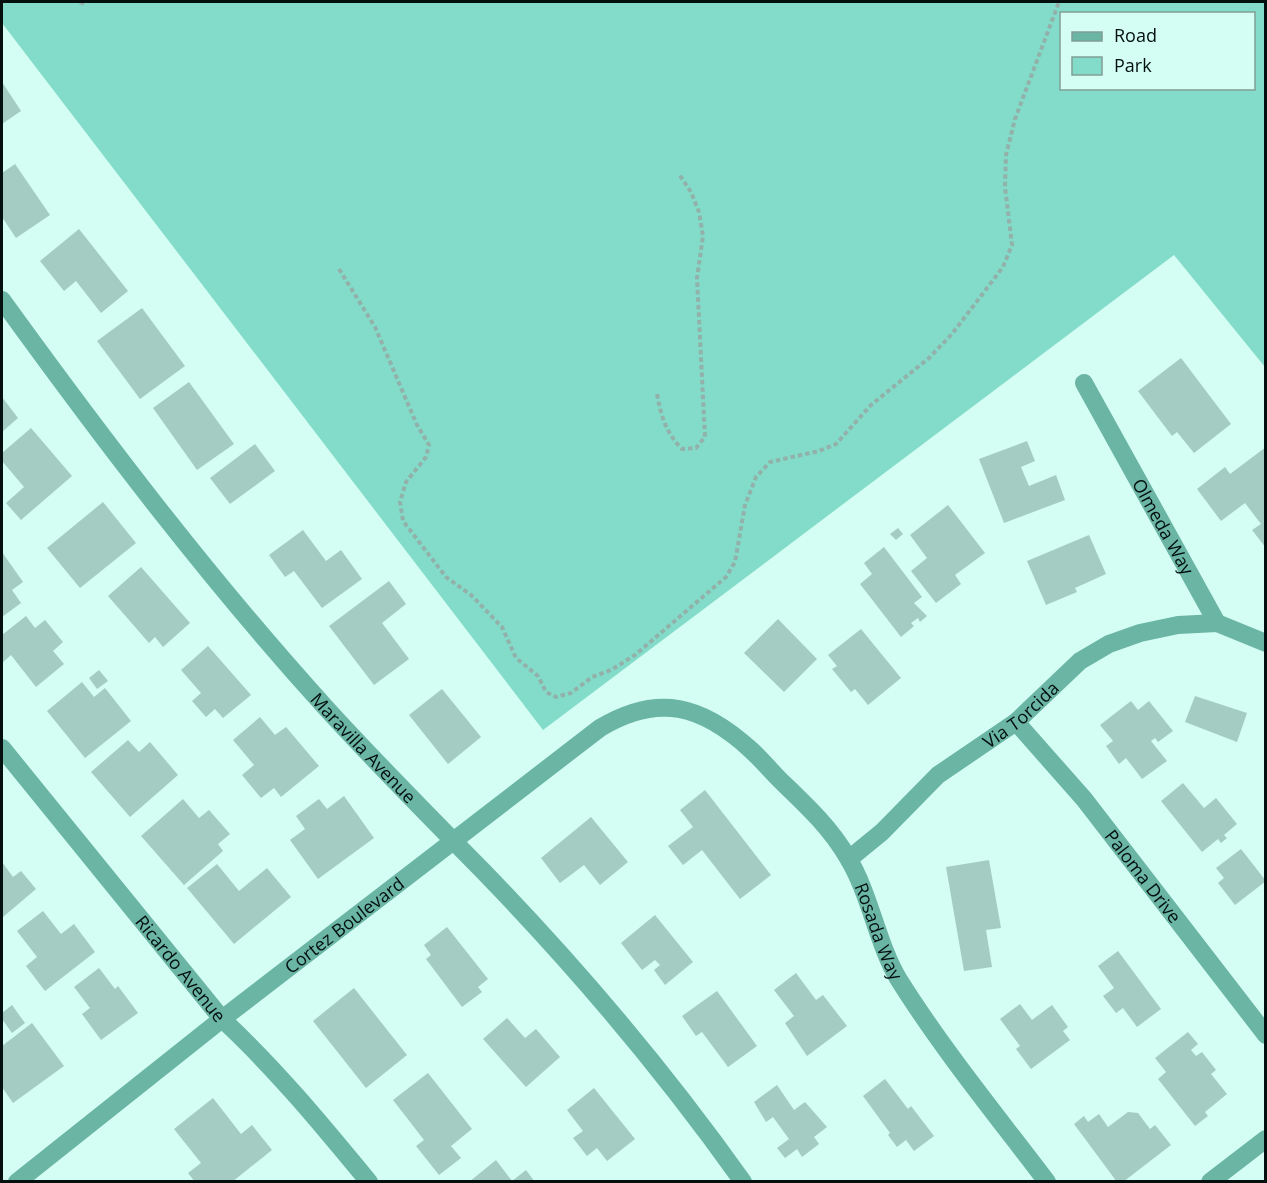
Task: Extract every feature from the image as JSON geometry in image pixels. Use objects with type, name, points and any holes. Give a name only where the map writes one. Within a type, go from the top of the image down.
[{"type":"street","name":"Maravilla Avenue","points":[[2,300],[156,509],[261,636],[369,755],[452,840],[601,1001],[743,1182]]},
{"type":"street","name":"Olmeda Way","points":[[1084,383],[1217,623]]},
{"type":"street","points":[[1217,623],[1266,643]]},
{"type":"street","name":"Via Torcida","points":[[849,859],[882,832],[938,775],[1016,722],[1058,685],[1080,661],[1108,644],[1178,625],[1217,623]]},
{"type":"street","name":"Cortez Boulevard","points":[[17,1182],[222,1019],[600,728],[622,715],[660,706],[686,711]]},
{"type":"street","name":"Rosada Way","points":[[686,711],[695,712],[724,729],[752,750],[811,809],[849,859],[897,976],[964,1072],[1047,1182]]},
{"type":"street","name":"Paloma Drive","points":[[1016,722],[1084,799],[1266,1035]]},
{"type":"street","name":"Ricardo Avenue","points":[[2,748],[222,1019],[258,1052],[300,1098],[369,1182]]},
{"type":"street","points":[[1210,1182],[1266,1138]]},
{"type":"path","points":[[80,2],[86,5]]},
{"type":"path","points":[[339,269],[375,327],[413,417],[429,446],[426,457],[406,482],[400,502],[403,521],[446,577],[471,595],[502,627],[516,658],[538,676],[546,692],[556,697],[571,693],[592,677],[611,670],[635,655],[726,577],[735,562],[745,505],[756,477],[770,462],[819,451],[836,444],[871,405],[929,358],[952,334],[1003,267],[1012,245],[1005,187],[1006,155],[1014,119],[1059,2]]},
{"type":"path","points":[[657,394],[660,415],[670,437],[682,449],[696,448],[705,437],[697,278],[703,236],[699,212],[691,192],[679,174]]},
{"type":"green space","points":[[2,2],[1265,2],[1265,367],[1174,255],[543,730],[2,23]]},
{"type":"building","points":[[2,82],[21,111],[2,124]]},
{"type":"building","points":[[15,164],[50,215],[16,238],[2,217],[2,173]]},
{"type":"building","points":[[79,229],[128,291],[101,313],[76,281],[64,291],[40,261]]},
{"type":"building","points":[[142,308],[185,366],[140,399],[97,341]]},
{"type":"building","points":[[1181,358],[1231,424],[1194,453],[1177,432],[1172,436],[1138,391]]},
{"type":"building","points":[[189,382],[234,444],[197,470],[153,408]]},
{"type":"building","points":[[2,397],[18,418],[2,432]]},
{"type":"building","points":[[31,428],[72,476],[21,520],[6,503],[24,487],[2,461],[2,453]]},
{"type":"building","points":[[1027,441],[1035,461],[1021,467],[1029,486],[1056,475],[1065,500],[1004,523],[979,459]]},
{"type":"building","points":[[255,444],[275,471],[230,504],[210,478]]},
{"type":"building","points":[[1266,447],[1266,548],[1252,530],[1261,524],[1245,503],[1221,521],[1197,489],[1225,467],[1230,474]]},
{"type":"building","points":[[103,502],[136,543],[80,588],[47,548]]},
{"type":"building","points":[[948,505],[985,553],[955,575],[961,584],[936,603],[911,571],[927,558],[910,535]]},
{"type":"building","points":[[898,528],[903,534],[896,540],[890,534]]},
{"type":"building","points":[[303,530],[326,561],[341,550],[362,579],[322,608],[294,571],[285,577],[269,555]]},
{"type":"building","points":[[1089,535],[1106,574],[1075,588],[1077,592],[1046,605],[1027,561]]},
{"type":"building","points":[[884,547],[922,597],[914,603],[927,616],[920,622],[918,618],[911,623],[914,626],[901,637],[860,584],[872,574],[864,563]]},
{"type":"building","points":[[2,552],[23,582],[12,590],[21,603],[2,617]]},
{"type":"building","points":[[141,567],[190,623],[163,647],[155,637],[149,643],[108,596]]},
{"type":"building","points":[[389,581],[406,604],[382,623],[409,659],[374,685],[329,626]]},
{"type":"building","points":[[26,616],[35,628],[45,620],[63,642],[53,651],[64,664],[36,687],[11,655],[3,662],[2,660],[2,635]]},
{"type":"building","points":[[778,619],[817,659],[784,692],[744,653]]},
{"type":"building","points":[[861,629],[901,678],[868,705],[855,689],[851,692],[832,669],[837,666],[828,655]]},
{"type":"building","points":[[208,646],[251,695],[223,718],[215,709],[206,717],[192,701],[201,693],[181,670]]},
{"type":"building","points":[[99,670],[108,681],[97,689],[89,678]]},
{"type":"building","points":[[82,682],[94,697],[105,688],[131,721],[85,758],[47,711]]},
{"type":"building","points":[[442,689],[481,737],[448,764],[409,715]]},
{"type":"building","points":[[1195,696],[1247,713],[1237,742],[1185,722]]},
{"type":"building","points":[[1131,701],[1138,710],[1149,701],[1173,731],[1158,742],[1155,738],[1151,741],[1167,761],[1142,779],[1126,758],[1119,764],[1106,746],[1113,741],[1100,725]]},
{"type":"building","points":[[260,717],[275,735],[286,727],[319,766],[281,797],[274,788],[261,798],[242,775],[254,765],[233,740]]},
{"type":"building","points":[[128,740],[139,752],[150,742],[178,775],[130,817],[91,772]]},
{"type":"building","points":[[1183,783],[1204,808],[1216,798],[1237,824],[1224,835],[1227,838],[1221,843],[1218,839],[1202,852],[1161,801]]},
{"type":"building","points":[[705,790],[771,875],[740,899],[702,850],[683,865],[668,846],[693,827],[680,810]]},
{"type":"building","points":[[344,796],[374,838],[318,879],[290,840],[305,829],[296,816],[319,799],[327,809]]},
{"type":"building","points":[[183,799],[199,818],[209,810],[230,834],[218,844],[223,851],[184,885],[141,836]]},
{"type":"building","points":[[591,817],[628,862],[600,885],[584,865],[560,883],[541,858]]},
{"type":"building","points":[[1241,849],[1266,881],[1235,905],[1218,883],[1224,878],[1216,868]]},
{"type":"building","points":[[989,860],[1001,928],[986,930],[992,967],[964,971],[946,867]]},
{"type":"building","points":[[2,862],[13,877],[21,871],[36,889],[3,917]]},
{"type":"building","points":[[217,864],[239,891],[267,868],[291,897],[234,944],[187,888]]},
{"type":"building","points":[[43,911],[61,934],[74,924],[95,952],[45,991],[26,966],[37,957],[17,931]]},
{"type":"building","points":[[655,915],[693,962],[665,985],[654,970],[660,965],[655,960],[642,970],[621,943]]},
{"type":"building","points":[[447,927],[488,979],[478,987],[482,992],[462,1007],[426,959],[431,955],[424,945]]},
{"type":"building","points":[[1118,951],[1161,1009],[1137,1027],[1123,1008],[1116,1013],[1103,996],[1114,988],[1098,966]]},
{"type":"building","points":[[99,968],[115,989],[118,986],[138,1013],[101,1040],[82,1014],[90,1008],[74,987]]},
{"type":"building","points":[[796,973],[816,1000],[823,995],[847,1026],[807,1056],[785,1023],[794,1016],[774,990]]},
{"type":"building","points":[[354,988],[407,1055],[366,1088],[313,1021]]},
{"type":"building","points":[[717,991],[757,1046],[728,1067],[702,1032],[696,1036],[682,1016]]},
{"type":"building","points":[[1020,1004],[1032,1020],[1052,1005],[1068,1027],[1063,1031],[1070,1040],[1031,1069],[1016,1049],[1020,1046],[1000,1019]]},
{"type":"building","points":[[12,1005],[25,1023],[12,1033],[2,1019],[2,1013]]},
{"type":"building","points":[[507,1018],[525,1038],[536,1029],[560,1057],[526,1087],[483,1039]]},
{"type":"building","points":[[32,1023],[64,1066],[13,1103],[2,1087],[2,1046]]},
{"type":"building","points":[[1188,1032],[1198,1044],[1191,1050],[1196,1056],[1202,1052],[1216,1070],[1211,1074],[1227,1094],[1205,1112],[1208,1116],[1195,1126],[1158,1079],[1166,1072],[1155,1058]]},
{"type":"building","points":[[428,1073],[472,1129],[451,1146],[461,1158],[439,1175],[416,1146],[424,1140],[393,1100]]},
{"type":"building","points":[[885,1079],[908,1109],[911,1106],[934,1136],[914,1151],[906,1140],[897,1147],[888,1135],[890,1133],[863,1096]]},
{"type":"building","points":[[777,1085],[794,1110],[805,1102],[827,1127],[814,1137],[819,1144],[802,1157],[797,1149],[785,1158],[777,1148],[789,1139],[773,1117],[766,1122],[754,1102]]},
{"type":"building","points":[[594,1088],[635,1139],[607,1161],[597,1148],[587,1156],[573,1138],[583,1131],[567,1110]]},
{"type":"building","points":[[213,1098],[241,1134],[252,1125],[272,1150],[232,1182],[195,1182],[188,1173],[201,1163],[174,1129]]},
{"type":"building","points":[[1128,1112],[1138,1113],[1150,1129],[1155,1125],[1171,1145],[1123,1182],[1117,1182],[1074,1124],[1084,1116],[1088,1122],[1099,1114],[1108,1127]]},
{"type":"building","points":[[496,1160],[512,1181],[526,1170],[535,1182],[469,1182]]}]
